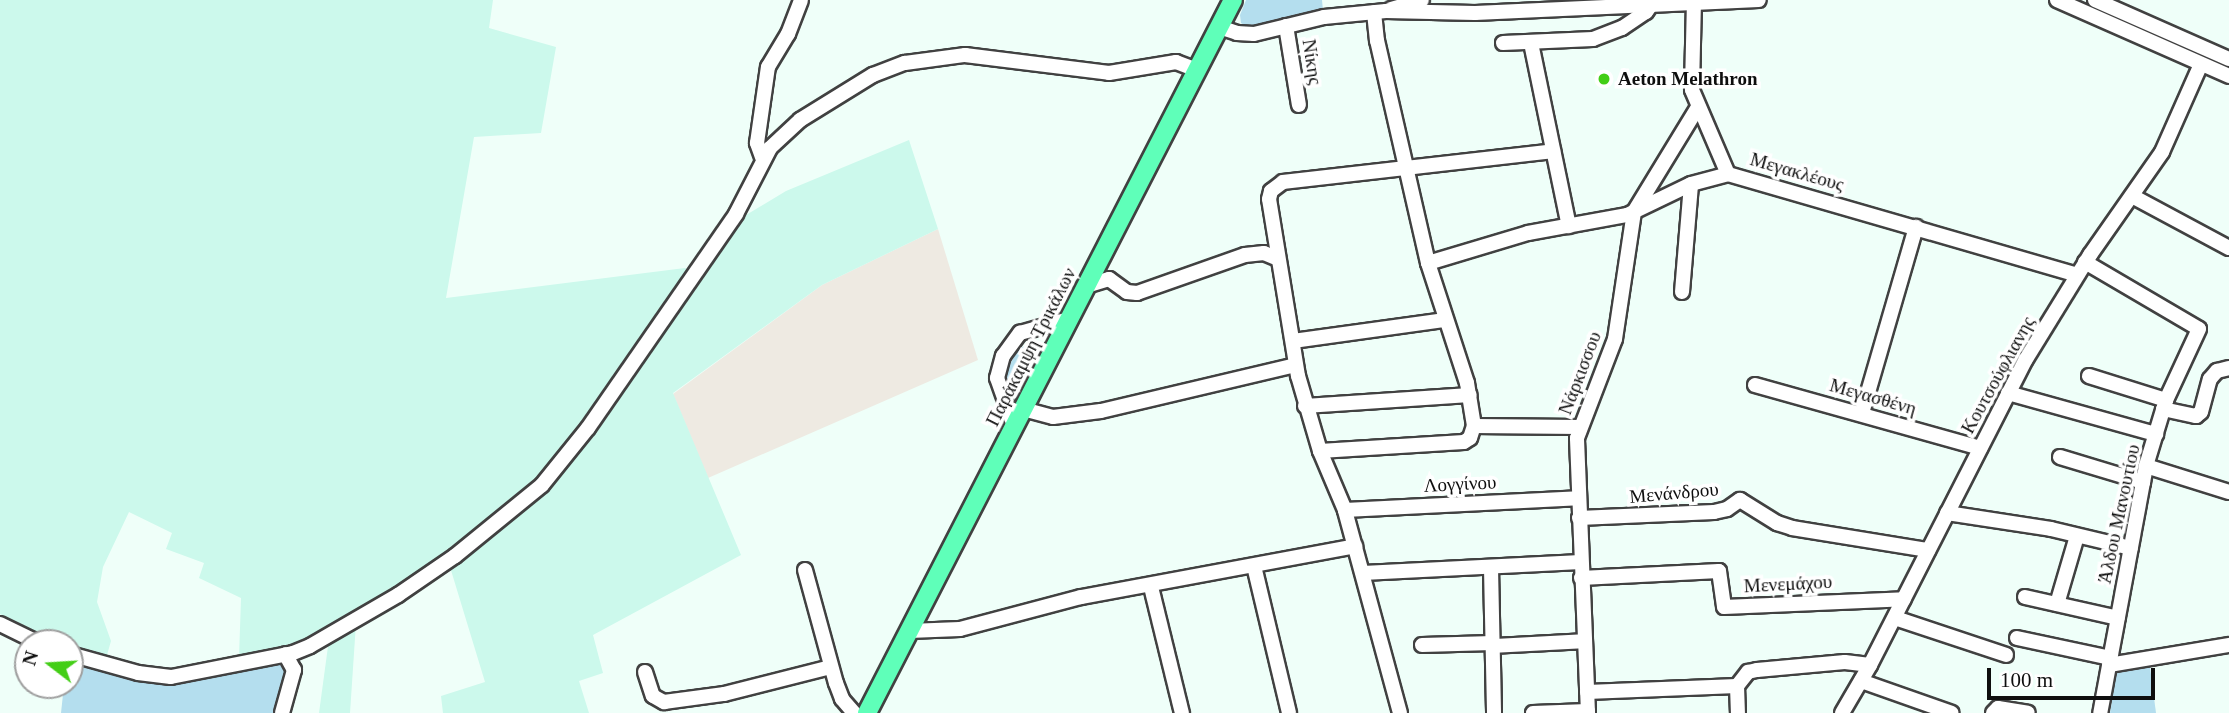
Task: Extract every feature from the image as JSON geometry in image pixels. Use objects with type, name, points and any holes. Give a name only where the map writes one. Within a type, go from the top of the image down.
[{"type":"main road","name":"Παράκαμψη Τρικάλων","points":[[867,713],[1233,0]]},
{"type":"street","points":[[762,157],[757,143],[768,67],[788,34],[801,0]]},
{"type":"street","points":[[1380,12],[1422,0]]},
{"type":"street","points":[[1380,12],[1432,14],[1653,2],[1759,0]]},
{"type":"street","points":[[2057,0],[2229,76]]},
{"type":"street","points":[[2095,0],[2229,59]]},
{"type":"street","points":[[1694,1],[1691,85],[1728,174]]},
{"type":"street","points":[[1503,43],[1593,39],[1608,35],[1635,20],[1653,2]]},
{"type":"street","points":[[1320,451],[1464,442],[1470,438],[1474,426],[1470,394],[1444,320],[1405,169],[1380,12]]},
{"type":"street","name":"Νίκης","points":[[1219,27],[1246,34],[1324,17],[1380,12]]},
{"type":"street","name":"Νίκης","points":[[1286,26],[1299,105]]},
{"type":"street","points":[[1531,43],[1569,226]]},
{"type":"street","points":[[84,658],[138,673],[171,677],[302,650],[444,565],[542,485],[588,428],[742,204],[762,157],[800,120],[873,75],[905,63],[984,55],[1109,73],[1176,62],[1197,70]]},
{"type":"street","name":"Κουτσούφλιανης","points":[[1842,713],[1895,618],[2008,393],[2081,269],[2170,139],[2201,64]]},
{"type":"street","name":"Νάρκισσου","points":[[1588,712],[1576,446],[1580,427],[1615,339],[1634,212],[1698,107]]},
{"type":"street","points":[[1400,713],[1345,510],[1320,451],[1305,406],[1295,365],[1269,199],[1275,186],[1283,182],[1553,151]]},
{"type":"street","name":"Μεγακλέους","points":[[1428,263],[1517,236],[1634,212],[1691,184],[1728,174],[1916,227],[2081,269],[2199,329]]},
{"type":"street","points":[[1682,292],[1691,184]]},
{"type":"street","points":[[2132,197],[2229,248]]},
{"type":"street","points":[[1862,413],[1916,227]]},
{"type":"street","points":[[1086,286],[1109,279],[1127,292],[1138,293],[1245,255],[1264,253],[1278,260]]},
{"type":"street","points":[[1014,426],[998,378],[1003,356],[1020,333],[1069,319]]},
{"type":"street","points":[[1293,341],[1444,320]]},
{"type":"street","name":"Άλδου Μανουτίου","points":[[2100,713],[2146,466],[2165,404],[2199,329]]},
{"type":"street","points":[[1023,409],[1053,416],[1101,411],[1295,365]]},
{"type":"street","points":[[2089,376],[2196,415],[2201,412],[2210,379],[2217,371],[2229,368]]},
{"type":"street","name":"Μεγασθένη","points":[[1755,385],[1980,448]]},
{"type":"street","points":[[2008,393],[2156,434]]},
{"type":"street","points":[[1305,406],[1470,394]]},
{"type":"street","points":[[1474,426],[1580,427]]},
{"type":"street","points":[[2060,457],[2143,482]]},
{"type":"street","points":[[2146,466],[2229,492]]},
{"type":"street","name":"Λογγίνου","points":[[1345,510],[1578,498]]},
{"type":"street","name":"Μενάνδρου","points":[[1578,519],[1714,512],[1727,509],[1741,500],[1777,523],[1792,528],[1928,550]]},
{"type":"street","points":[[1947,513],[2131,548]]},
{"type":"street","points":[[2057,604],[2077,536]]},
{"type":"street","points":[[909,631],[960,629],[1068,600],[1150,587],[1355,546]]},
{"type":"street","points":[[1363,573],[1581,562]]},
{"type":"street","points":[[1254,566],[1289,713]]},
{"type":"street","points":[[1491,568],[1494,713]]},
{"type":"street","points":[[805,570],[831,667],[842,699],[854,713]]},
{"type":"street","name":"Μενεμάχου","points":[[1581,578],[1720,571],[1724,607],[1904,599]]},
{"type":"street","points":[[1150,587],[1182,713]]},
{"type":"street","points":[[2025,597],[2118,618]]},
{"type":"street","points":[[1895,618],[2006,655]]},
{"type":"street","points":[[2017,638],[2109,662],[2229,645]]},
{"type":"street","points":[[1422,646],[1585,641]]},
{"type":"street","points":[[282,713],[293,670],[302,650]]},
{"type":"street","points":[[285,654],[293,670]]},
{"type":"street","points":[[1738,713],[1737,686],[1748,672],[1845,662],[1870,665]]},
{"type":"street","points":[[645,672],[653,696],[664,702],[724,694],[831,667]]},
{"type":"street","points":[[1861,681],[1952,713]]},
{"type":"street","points":[[1587,692],[1737,686]]},
{"type":"street","points":[[1993,713],[1998,708],[2028,713]]},
{"type":"street","points":[[1532,713],[1588,712]]},
{"type":"shaded area","points":[[1246,0],[1322,0],[1323,11],[1249,28],[1241,23],[1240,15]]},
{"type":"shaded area","points":[[938,229],[978,360],[708,478],[673,394],[822,285]]},
{"type":"shaded area","points":[[1037,341],[1030,365],[1011,403],[1004,376],[1018,349]]},
{"type":"shaded area","points":[[84,662],[133,677],[278,663],[287,673],[277,713],[61,713],[62,699],[84,699]]},
{"type":"shaded area","points":[[2150,667],[2156,713],[2110,713],[2117,669]]},
{"type":"green space","points":[[0,0],[493,0],[489,28],[556,47],[541,133],[474,137],[446,298],[685,268],[698,274],[741,218],[786,191],[909,140],[938,229],[822,285],[673,393],[741,555],[593,635],[603,673],[579,681],[589,713],[443,713],[441,696],[485,682],[450,567],[396,588],[297,645],[239,658],[241,598],[199,578],[204,563],[166,549],[172,533],[129,512],[103,567],[97,602],[111,641],[107,655],[84,649],[84,629],[28,629],[0,614]]},
{"type":"green space","points":[[356,623],[350,713],[319,713],[329,639]]},
{"type":"place","name":"Aeton Melathron","points":[[1604,79]]}]
